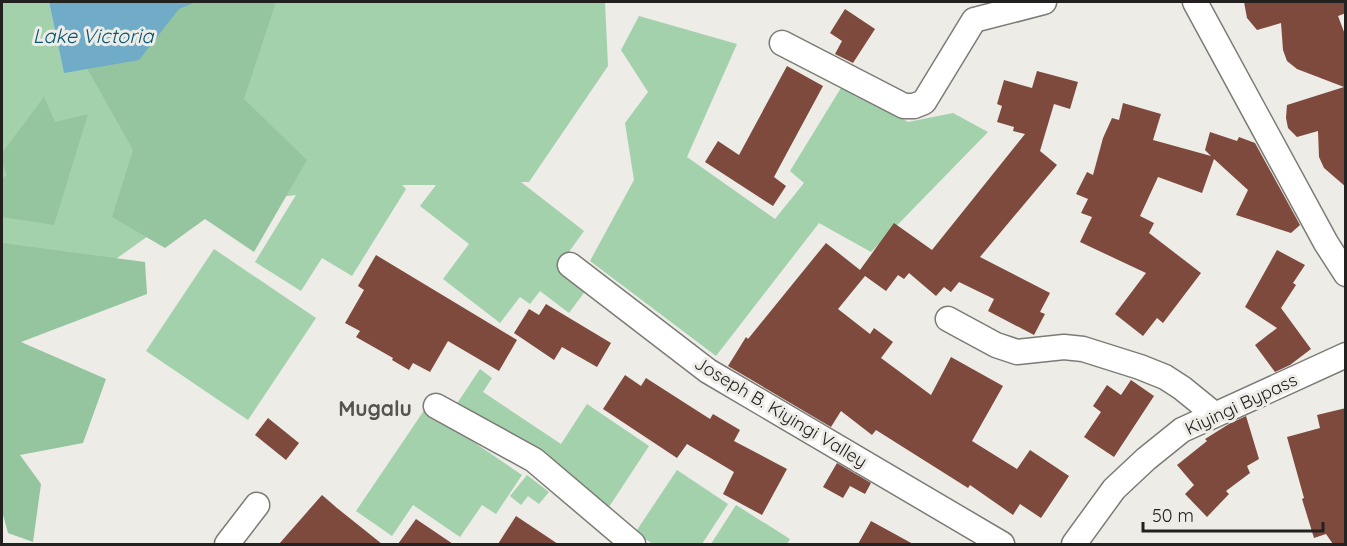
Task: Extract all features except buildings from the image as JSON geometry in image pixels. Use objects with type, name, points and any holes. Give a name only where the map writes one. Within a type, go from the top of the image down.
[{"type":"street","points":[[782,43],[904,106],[914,106],[924,102],[974,20],[1044,2]]},
{"type":"street","points":[[1195,2],[1326,243],[1346,274]]},
{"type":"street","name":"Joseph B. Kiyingi Valley","points":[[570,265],[708,371],[1002,544]]},
{"type":"street","points":[[948,319],[996,345],[1017,352],[1064,347],[1083,349],[1140,367],[1165,377],[1214,414]]},
{"type":"street","name":"Kiyingi Bypass","points":[[1074,544],[1114,489],[1182,430],[1346,355]]},
{"type":"street","points":[[436,406],[534,460],[633,544]]},
{"type":"street","points":[[227,544],[257,506]]},
{"type":"green space","points":[[2,2],[49,2],[64,72],[196,2],[605,2],[608,66],[529,182],[521,182],[584,231],[558,267],[586,290],[569,313],[540,291],[530,304],[520,297],[500,323],[443,279],[469,244],[420,206],[436,185],[402,185],[406,189],[352,276],[322,258],[301,291],[255,262],[296,195],[186,209],[2,340]]},
{"type":"green space","points":[[191,2],[276,2],[244,99],[307,160],[254,252],[205,219],[165,248],[112,217],[133,150],[83,61]]},
{"type":"green space","points":[[639,16],[737,44],[687,157],[775,219],[804,183],[790,171],[844,83],[908,122],[953,113],[988,132],[871,252],[819,223],[716,356],[590,261],[634,180],[625,123],[648,92],[621,50]]},
{"type":"green space","points":[[44,97],[55,122],[88,114],[54,225],[2,217],[2,178],[7,176],[2,162],[2,153]]},
{"type":"green space","points":[[2,243],[145,262],[147,294],[21,342],[106,379],[83,443],[20,455],[41,484],[33,542],[8,533],[2,511]]},
{"type":"green space","points":[[214,249],[316,318],[248,420],[146,351]]},
{"type":"green space","points":[[480,369],[492,378],[483,392],[561,444],[587,404],[649,446],[609,507],[456,405]]},
{"type":"green space","points":[[425,409],[522,475],[496,514],[482,505],[460,537],[413,505],[392,536],[356,511]]},
{"type":"green space","points":[[677,470],[728,504],[702,544],[653,544],[635,533]]},
{"type":"green space","points":[[527,475],[549,492],[539,504],[528,496],[521,505],[510,496]]},
{"type":"green space","points":[[736,505],[790,539],[787,544],[711,544]]},
{"type":"water","name":"Lake Victoria","points":[[49,2],[196,2],[179,9],[139,60],[64,73]]},
{"type":"district","name":"Mugalu","points":[[375,408]]}]
